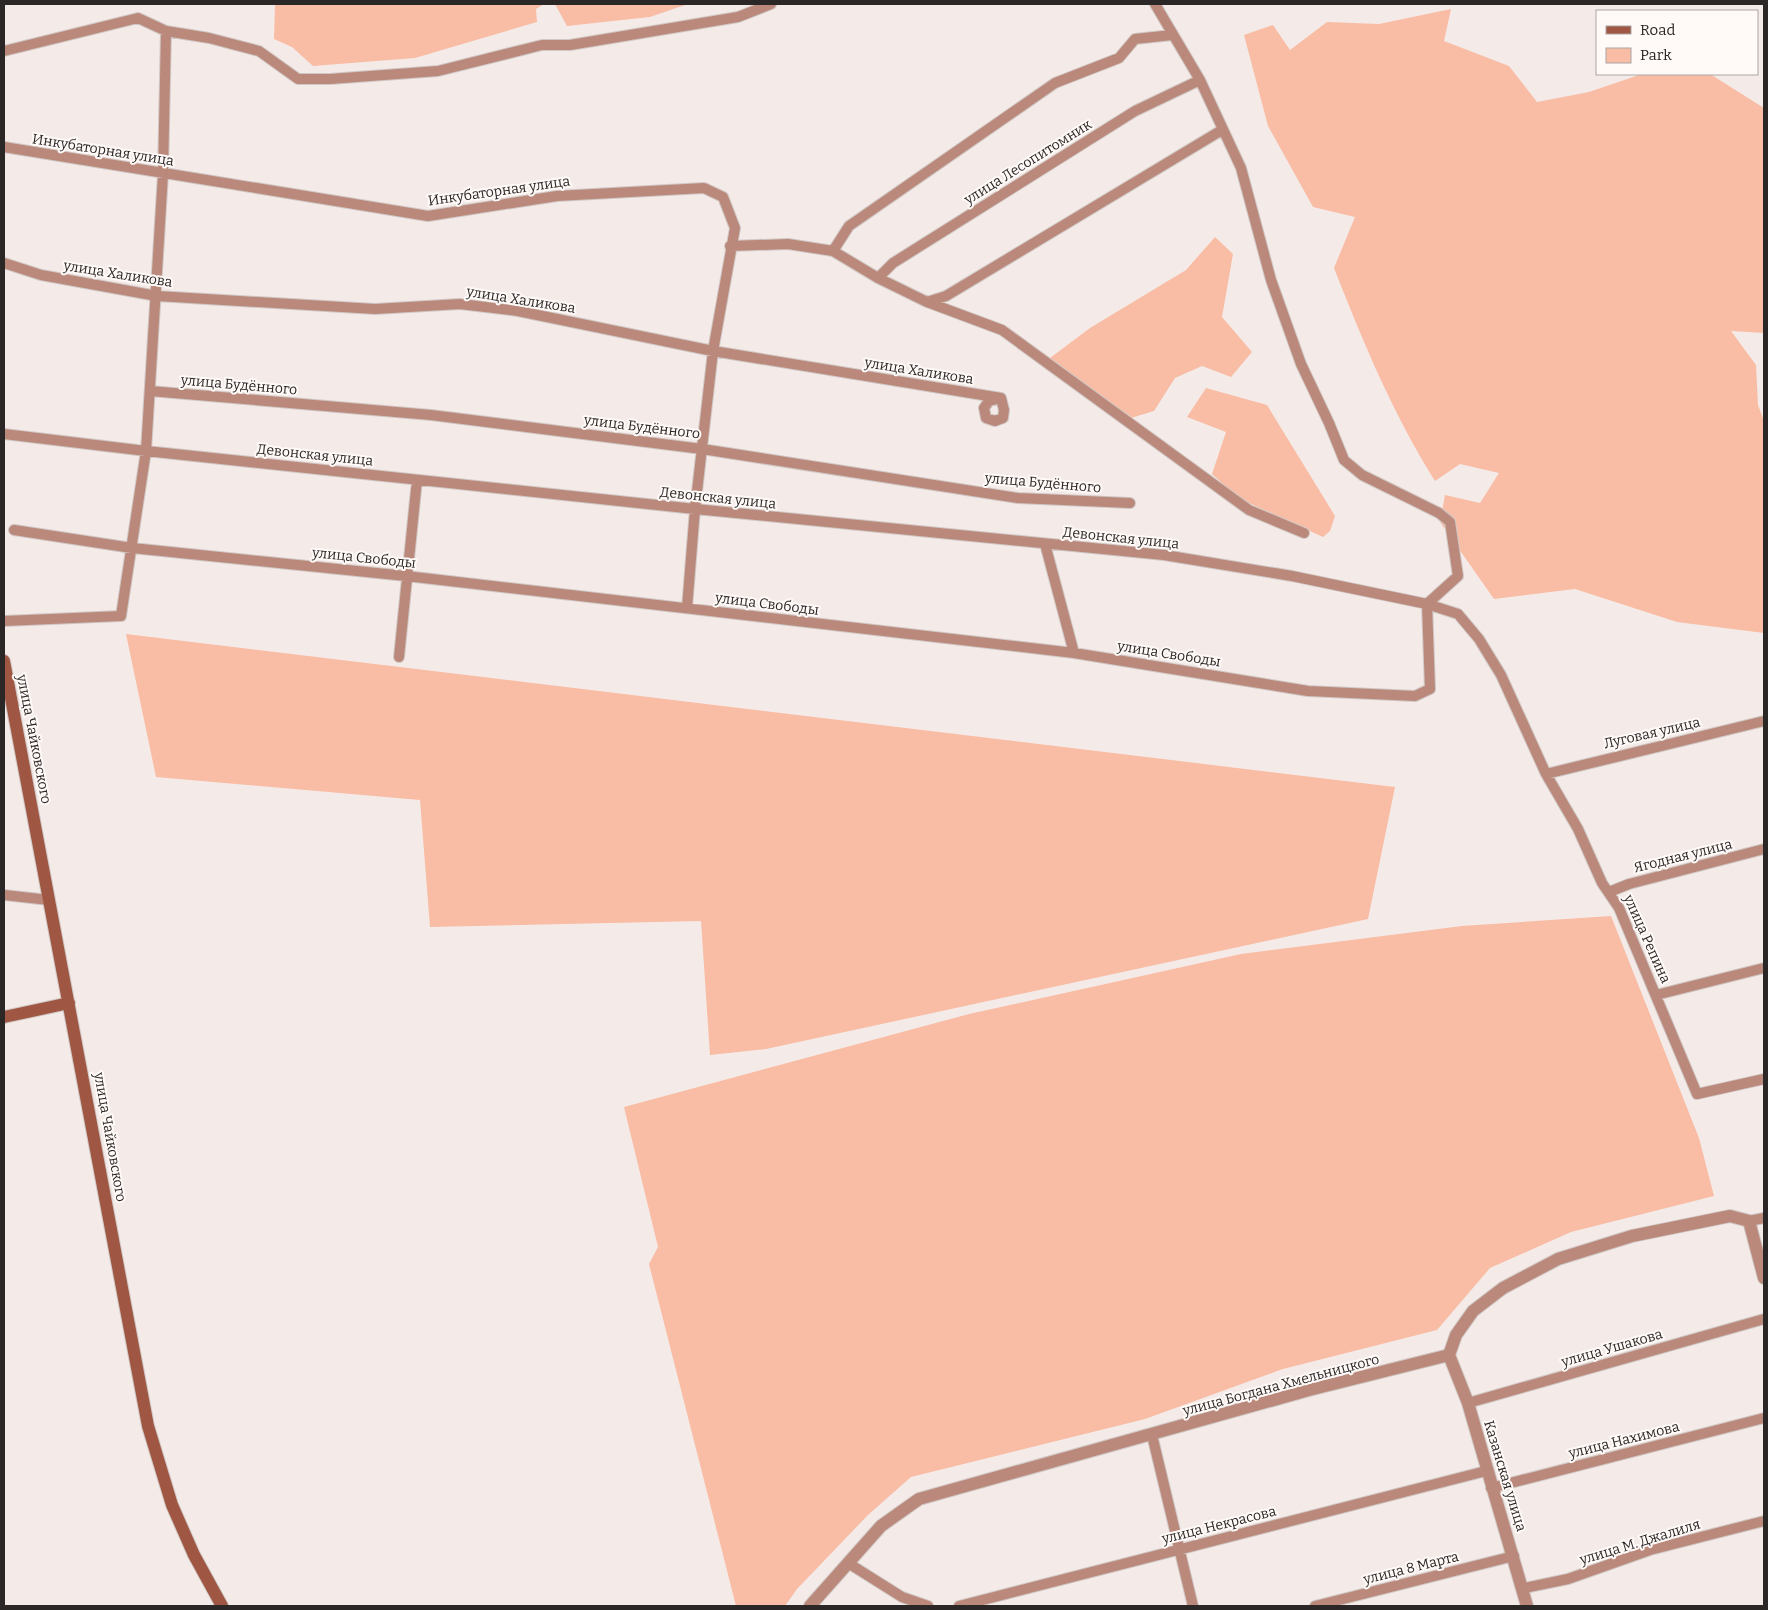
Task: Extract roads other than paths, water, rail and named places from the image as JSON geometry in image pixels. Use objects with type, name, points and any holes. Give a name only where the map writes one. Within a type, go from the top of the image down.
[{"type":"main road","name":"улица Чайковского","points":[[4,661],[7,693],[49,900],[148,1426],[172,1505],[194,1555],[222,1606]]},
{"type":"main road","points":[[4,1017],[69,1004]]},
{"type":"street","points":[[4,51],[138,18],[166,31],[209,38],[259,52],[298,80],[330,80],[438,70],[542,45],[570,45],[738,17],[771,4]]},
{"type":"street","points":[[1155,4],[1200,80],[1241,168],[1271,280],[1301,364],[1330,423],[1344,460],[1362,475],[1439,514],[1450,522],[1458,576],[1427,604]]},
{"type":"street","points":[[4,621],[121,616],[146,451],[163,174],[166,31]]},
{"type":"street","points":[[832,251],[849,226],[1055,83],[1119,58],[1135,40],[1172,34]]},
{"type":"street","name":"улица Лесопитомник","points":[[878,278],[893,264],[1135,111],[1200,80]]},
{"type":"street","points":[[928,302],[946,296],[1222,130]]},
{"type":"street","name":"Инкубаторная улица","points":[[4,147],[428,216],[558,196],[704,188],[724,197],[735,228],[730,246],[714,351],[695,509],[687,608]]},
{"type":"street","points":[[730,246],[788,244],[832,251],[878,278],[928,302],[1002,330],[1250,510],[1304,534]]},
{"type":"street","name":"улица Халикова","points":[[4,263],[41,275],[157,296],[375,309],[460,304],[518,311],[714,351],[1001,398]]},
{"type":"street","name":"улица Будённого","points":[[150,391],[431,415],[702,449],[1018,498],[1130,503]]},
{"type":"street","name":"Девонская улица","points":[[4,434],[146,451],[695,509],[1164,555],[1292,576],[1427,604],[1458,614],[1479,640],[1500,675],[1546,774]]},
{"type":"street","points":[[399,657],[417,480]]},
{"type":"street","name":"улица Свободы","points":[[14,530],[132,548],[406,576],[1074,653],[1308,691],[1415,696],[1430,689],[1427,604]]},
{"type":"street","points":[[1045,544],[1074,653]]},
{"type":"street","name":"Луговая улица","points":[[1546,774],[1764,721]]},
{"type":"street","name":"улица Репина","points":[[1546,774],[1578,829],[1609,892],[1619,908],[1697,1094],[1764,1080]]},
{"type":"street","name":"Ягодная улица","points":[[1609,892],[1629,884],[1764,849]]},
{"type":"street","points":[[4,895],[49,900]]},
{"type":"street","points":[[1656,995],[1764,968]]},
{"type":"street","points":[[1449,1355],[1456,1335],[1473,1311],[1502,1288],[1558,1259],[1632,1236],[1730,1216],[1749,1221],[1764,1218]]},
{"type":"street","points":[[1749,1221],[1764,1278]]},
{"type":"street","name":"улица Ушакова","points":[[1468,1403],[1764,1319]]},
{"type":"street","name":"Казанская улица","points":[[1449,1355],[1468,1403],[1491,1488],[1524,1588],[1527,1606]]},
{"type":"street","name":"улица Богдана Хмельницкого","points":[[810,1606],[881,1526],[919,1499],[1309,1390],[1449,1355]]},
{"type":"street","name":"улица Нахимова","points":[[1491,1488],[1764,1418]]},
{"type":"street","points":[[1152,1435],[1193,1606]]},
{"type":"street","name":"улица Некрасова","points":[[959,1606],[1486,1471]]},
{"type":"street","name":"улица М. Джалиля","points":[[1524,1588],[1568,1578],[1650,1550],[1764,1521]]},
{"type":"street","name":"улица 8 Марта","points":[[1315,1606],[1514,1556]]},
{"type":"street","points":[[848,1564],[905,1602],[928,1606]]}]
